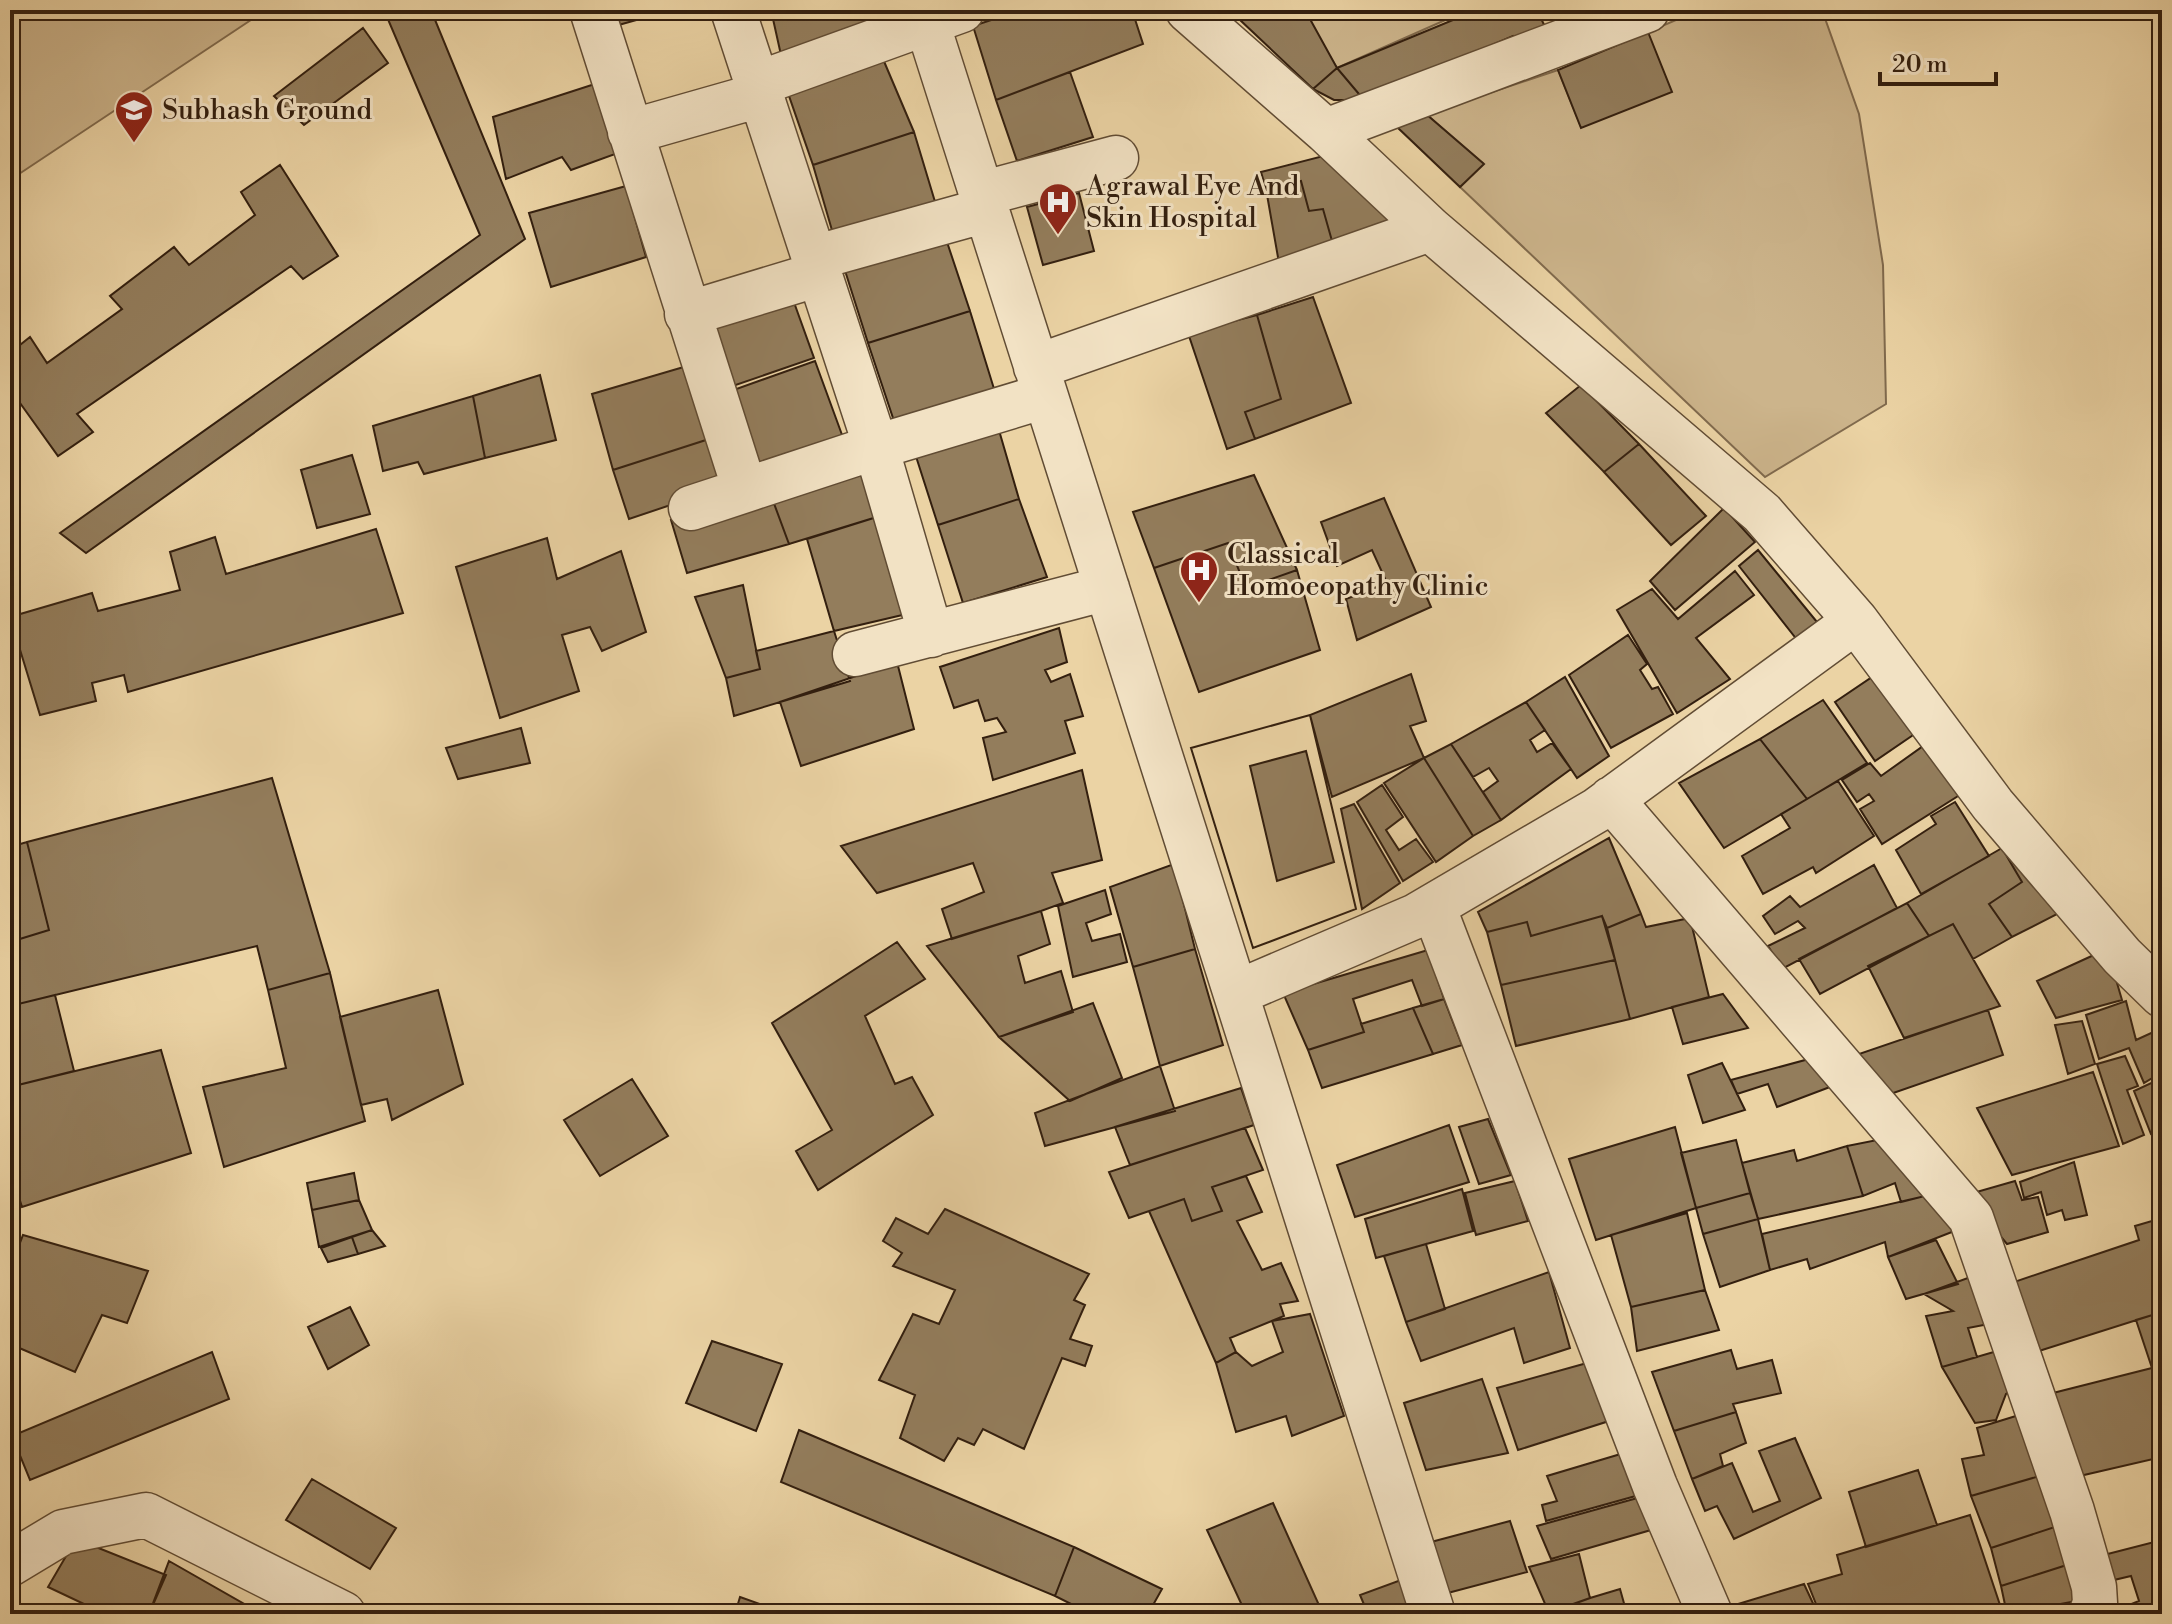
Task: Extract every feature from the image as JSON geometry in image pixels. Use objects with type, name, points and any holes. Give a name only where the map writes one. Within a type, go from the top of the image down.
[{"type":"street","points":[[592,10],[745,490]]},
{"type":"street","points":[[733,10],[876,447],[931,635]]},
{"type":"street","points":[[1188,10],[1326,131],[1430,229],[1762,513],[1856,621],[1985,795],[2122,956],[2162,995]]},
{"type":"street","points":[[1326,131],[1647,10]]},
{"type":"street","points":[[630,132],[758,89],[937,14],[983,202],[1433,1614]]},
{"type":"street","points":[[687,314],[983,202],[1116,158]]},
{"type":"street","points":[[691,508],[876,447],[1430,229]]},
{"type":"street","points":[[855,654],[1107,588]]},
{"type":"street","points":[[1236,993],[1433,906],[1611,799],[1856,621]]},
{"type":"street","points":[[1611,799],[1971,1218],[2072,1511],[2094,1587],[2095,1603],[2091,1614]]},
{"type":"street","points":[[1433,906],[1655,1486],[1710,1614]]},
{"type":"street","points":[[10,1564],[63,1532],[146,1515],[343,1614]]},
{"type":"shaded area","points":[[10,10],[266,10],[10,180]]},
{"type":"shaded area","points":[[1301,10],[1468,10],[1337,68]]},
{"type":"shaded area","points":[[1699,10],[1822,10],[1859,114],[1883,265],[1886,404],[1765,477],[1460,187],[1483,163],[1426,114],[1558,70],[1581,127],[1648,32]]},
{"type":"building","points":[[384,10],[431,10],[525,239],[86,553],[60,533],[480,235]]},
{"type":"building","points":[[604,10],[672,10],[608,28]]},
{"type":"building","points":[[771,10],[879,10],[883,24],[781,55]]},
{"type":"building","points":[[1022,10],[1132,10],[1143,44],[996,100],[973,26]]},
{"type":"building","points":[[1251,10],[1305,10],[1337,68],[1313,89],[1239,19]]},
{"type":"building","points":[[1477,10],[1537,10],[1547,31],[1519,43],[1513,36],[1364,100],[1337,68]]},
{"type":"building","points":[[363,28],[388,63],[304,125],[274,96]]},
{"type":"building","points":[[1648,32],[1672,92],[1581,128],[1558,70]]},
{"type":"building","points":[[883,59],[914,132],[813,165],[788,93]]},
{"type":"building","points":[[1337,68],[1364,100],[1334,100],[1313,89]]},
{"type":"building","points":[[1070,72],[1093,137],[1017,161],[996,100]]},
{"type":"building","points":[[604,81],[629,149],[571,170],[562,157],[506,179],[493,117]]},
{"type":"building","points":[[1426,114],[1484,164],[1460,187],[1396,126]]},
{"type":"building","points":[[914,132],[939,215],[836,244],[813,165]]},
{"type":"building","points":[[1331,154],[1395,228],[1334,248],[1323,209],[1309,211],[1301,181],[1266,189],[1261,172]]},
{"type":"building","points":[[280,165],[338,256],[303,279],[291,266],[77,414],[93,432],[58,456],[10,389],[10,353],[30,337],[47,363],[122,309],[110,296],[174,247],[189,265],[255,215],[241,192]]},
{"type":"building","points":[[1301,181],[1309,211],[1323,209],[1334,248],[1279,263],[1266,189]]},
{"type":"building","points":[[626,186],[646,257],[551,287],[529,213]]},
{"type":"building","points":[[1079,193],[1094,251],[1043,265],[1027,207]]},
{"type":"building","points":[[942,227],[970,311],[868,343],[841,258]]},
{"type":"building","points":[[791,294],[814,358],[724,389],[702,324]]},
{"type":"building","points":[[1313,297],[1351,403],[1255,439],[1245,412],[1281,399],[1257,315]]},
{"type":"building","points":[[970,311],[995,392],[895,424],[868,343]]},
{"type":"building","points":[[1257,315],[1281,399],[1245,412],[1255,439],[1227,449],[1188,333]]},
{"type":"building","points":[[815,361],[845,443],[753,472],[725,393]]},
{"type":"building","points":[[687,366],[709,439],[613,470],[592,394]]},
{"type":"building","points":[[540,375],[556,440],[485,458],[473,396]]},
{"type":"building","points":[[1581,385],[1639,444],[1604,472],[1546,413]]},
{"type":"building","points":[[473,396],[485,458],[424,474],[418,462],[383,471],[373,426]]},
{"type":"building","points":[[996,420],[1019,499],[938,525],[912,444]]},
{"type":"building","points":[[709,439],[721,488],[629,519],[613,470]]},
{"type":"building","points":[[1639,444],[1706,516],[1671,545],[1604,472]]},
{"type":"building","points":[[352,455],[370,514],[317,528],[301,470]]},
{"type":"building","points":[[860,466],[880,516],[789,544],[769,490]]},
{"type":"building","points":[[1254,475],[1297,570],[1246,588],[1228,543],[1154,568],[1133,512]]},
{"type":"building","points":[[769,490],[789,544],[687,573],[671,520]]},
{"type":"building","points":[[1384,498],[1431,607],[1357,640],[1346,599],[1387,583],[1372,550],[1337,566],[1321,522]]},
{"type":"building","points":[[1019,499],[1047,577],[963,603],[938,525]]},
{"type":"building","points":[[1724,508],[1755,542],[1675,610],[1650,581]]},
{"type":"building","points":[[880,516],[911,613],[834,631],[807,539]]},
{"type":"building","points":[[376,529],[403,613],[128,692],[124,675],[92,683],[96,701],[40,715],[10,617],[92,593],[98,611],[180,590],[170,552],[215,537],[226,574]]},
{"type":"building","points":[[547,538],[557,579],[621,551],[646,632],[602,651],[590,627],[562,635],[579,691],[500,718],[456,567]]},
{"type":"building","points":[[1228,543],[1246,588],[1297,570],[1320,650],[1199,692],[1154,568]]},
{"type":"building","points":[[1758,550],[1817,622],[1798,641],[1739,566]]},
{"type":"building","points":[[1735,571],[1754,595],[1696,638],[1730,679],[1677,713],[1617,610],[1652,589],[1678,619]]},
{"type":"building","points":[[743,585],[760,669],[726,678],[695,597]]},
{"type":"building","points":[[1059,628],[1067,662],[1045,670],[1051,682],[1070,674],[1083,716],[1065,721],[1075,753],[993,780],[983,738],[1006,732],[997,718],[985,721],[978,700],[954,708],[940,667]]},
{"type":"building","points":[[834,631],[850,681],[734,716],[726,678],[760,669],[756,651]]},
{"type":"building","points":[[1628,635],[1647,664],[1640,670],[1652,689],[1658,687],[1673,714],[1611,748],[1569,675]]},
{"type":"building","points":[[897,662],[914,729],[801,766],[780,702]]},
{"type":"building","points":[[1881,671],[1919,731],[1875,761],[1835,702]]},
{"type":"building","points":[[1411,674],[1426,721],[1410,726],[1424,758],[1332,797],[1310,715]]},
{"type":"building","points":[[1565,677],[1609,756],[1577,778],[1526,702]]},
{"type":"building","points":[[1823,700],[1867,763],[1807,799],[1760,739]]},
{"type":"building","points":[[1526,702],[1545,730],[1530,740],[1537,752],[1552,743],[1571,769],[1501,820],[1483,792],[1498,781],[1489,768],[1473,777],[1451,744]]},
{"type":"building","points":[[1310,715],[1356,909],[1253,948],[1191,748]],"holes":[[[1306,751],[1334,862],[1277,881],[1250,766]]]},
{"type":"building","points":[[1310,715],[1356,909],[1253,948],[1191,748]]},
{"type":"building","points":[[521,728],[530,763],[458,779],[446,748]]},
{"type":"building","points":[[1760,739],[1807,799],[1724,848],[1679,783]]},
{"type":"building","points":[[1933,739],[1966,791],[1882,844],[1860,809],[1874,801],[1869,794],[1857,802],[1842,780],[1870,763],[1881,776]]},
{"type":"building","points":[[1451,744],[1501,820],[1473,836],[1424,758]]},
{"type":"building","points":[[1424,758],[1473,836],[1436,862],[1384,783]]},
{"type":"building","points":[[1082,770],[1102,860],[1052,873],[1063,903],[1041,911],[952,939],[942,909],[984,892],[973,863],[877,893],[841,846]]},
{"type":"building","points":[[272,778],[330,973],[268,990],[257,946],[10,1006],[10,942],[49,930],[27,842]]},
{"type":"building","points":[[1838,781],[1874,836],[1816,873],[1813,867],[1763,894],[1742,856],[1790,828],[1781,814]]},
{"type":"building","points":[[1382,785],[1403,817],[1386,830],[1399,850],[1416,839],[1433,862],[1403,881],[1357,802]]},
{"type":"building","points":[[1955,802],[1989,856],[1921,894],[1896,850],[1936,824],[1931,816]]},
{"type":"building","points":[[1354,804],[1400,883],[1362,909],[1341,809]]},
{"type":"building","points":[[1609,838],[1641,914],[1607,928],[1602,916],[1531,936],[1527,922],[1487,932],[1478,912]]},
{"type":"building","points":[[27,842],[49,930],[10,942],[10,847]]},
{"type":"building","points":[[2002,848],[2022,882],[1989,904],[2012,937],[1973,959],[1953,924],[1929,936],[1907,903]]},
{"type":"building","points":[[2024,853],[2067,909],[2012,937],[1989,904],[2022,882],[2009,860]]},
{"type":"building","points":[[1174,864],[1195,949],[1133,967],[1110,887]]},
{"type":"building","points":[[1874,865],[1897,908],[1782,969],[1768,946],[1805,928],[1798,921],[1775,934],[1763,916],[1790,896],[1800,907]]},
{"type":"building","points":[[1105,890],[1111,914],[1086,923],[1092,941],[1120,934],[1127,962],[1073,977],[1058,906]]},
{"type":"building","points":[[1907,903],[1929,936],[1820,994],[1799,959]]},
{"type":"building","points":[[1041,911],[1050,944],[1018,956],[1025,983],[1061,971],[1073,1012],[999,1037],[927,946]]},
{"type":"building","points":[[1641,914],[1646,927],[1690,918],[1709,997],[1630,1019],[1607,928]]},
{"type":"building","points":[[1602,916],[1615,960],[1501,985],[1487,932],[1527,922],[1531,936]]},
{"type":"building","points":[[1953,924],[2000,1006],[1904,1038],[1868,966]]},
{"type":"building","points":[[897,942],[925,979],[865,1016],[895,1084],[912,1077],[933,1115],[818,1190],[796,1151],[832,1130],[772,1023]]},
{"type":"building","points":[[1195,949],[1223,1045],[1160,1066],[1133,967]]},
{"type":"building","points":[[2107,949],[2122,1000],[2056,1018],[2037,981]]},
{"type":"building","points":[[1428,950],[1444,999],[1422,1006],[1412,980],[1353,999],[1364,1032],[1308,1050],[1283,993]]},
{"type":"building","points":[[1615,960],[1630,1019],[1516,1046],[1501,985]]},
{"type":"building","points":[[330,973],[365,1121],[224,1167],[203,1087],[286,1068],[268,990]]},
{"type":"building","points":[[438,990],[463,1084],[392,1120],[387,1099],[361,1105],[340,1017]]},
{"type":"building","points":[[1723,994],[1748,1028],[1683,1044],[1672,1007]]},
{"type":"building","points":[[55,995],[74,1071],[10,1087],[10,1006]]},
{"type":"building","points":[[1444,999],[1462,1045],[1433,1054],[1413,1008]]},
{"type":"building","points":[[2126,1001],[2136,1040],[2162,1028],[2162,1072],[2144,1083],[2129,1048],[2099,1059],[2086,1015]]},
{"type":"building","points":[[1093,1003],[1122,1078],[1070,1101],[999,1037]]},
{"type":"building","points":[[1413,1008],[1433,1054],[1322,1088],[1308,1050],[1364,1032],[1361,1024]]},
{"type":"building","points":[[1988,1010],[2003,1055],[1876,1099],[1856,1055]]},
{"type":"building","points":[[2082,1021],[2095,1064],[2068,1074],[2055,1025]]},
{"type":"building","points":[[161,1050],[191,1153],[22,1207],[10,1169],[10,1087]]},
{"type":"building","points":[[2125,1056],[2138,1086],[2127,1090],[2144,1135],[2123,1144],[2097,1064]]},
{"type":"building","points":[[1809,1059],[1830,1087],[1777,1107],[1768,1084],[1737,1094],[1731,1080]]},
{"type":"building","points":[[1722,1063],[1745,1110],[1703,1123],[1688,1075]]},
{"type":"building","points":[[1160,1066],[1175,1111],[1045,1146],[1035,1113]]},
{"type":"building","points":[[2093,1072],[2119,1146],[2012,1175],[1977,1108]]},
{"type":"building","points":[[2162,1078],[2162,1131],[2151,1134],[2134,1091]]},
{"type":"building","points":[[632,1079],[668,1136],[600,1176],[564,1120]]},
{"type":"building","points":[[1241,1088],[1254,1125],[1130,1165],[1115,1127]]},
{"type":"building","points":[[1488,1119],[1511,1175],[1479,1184],[1459,1127]]},
{"type":"building","points":[[1449,1125],[1469,1182],[1355,1217],[1337,1165]]},
{"type":"building","points":[[1675,1127],[1696,1208],[1596,1240],[1569,1159]]},
{"type":"building","points":[[1245,1128],[1263,1170],[1212,1187],[1222,1211],[1192,1221],[1184,1199],[1129,1218],[1109,1172]]},
{"type":"building","points":[[1887,1138],[1929,1195],[1901,1202],[1895,1183],[1863,1196],[1847,1146]]},
{"type":"building","points":[[1736,1140],[1750,1193],[1696,1208],[1681,1153]]},
{"type":"building","points":[[1847,1146],[1863,1196],[1758,1219],[1742,1163],[1794,1150],[1797,1161]]},
{"type":"building","points":[[2074,1162],[2087,1215],[2065,1220],[2062,1210],[2047,1215],[2041,1192],[2024,1198],[2020,1182]]},
{"type":"building","points":[[354,1173],[359,1200],[312,1210],[307,1183]]},
{"type":"building","points":[[1246,1176],[1262,1212],[1237,1221],[1262,1270],[1281,1263],[1298,1301],[1280,1304],[1284,1316],[1230,1338],[1236,1352],[1216,1363],[1149,1211],[1184,1199],[1192,1221],[1222,1211],[1212,1187]]},
{"type":"building","points":[[1515,1181],[1528,1221],[1476,1235],[1465,1193]]},
{"type":"building","points":[[2015,1181],[2022,1200],[2038,1197],[2048,1232],[2007,1244],[1966,1195]]},
{"type":"building","points":[[1462,1189],[1473,1231],[1376,1258],[1365,1219]]},
{"type":"building","points":[[1750,1193],[1758,1219],[1703,1234],[1696,1208]]},
{"type":"building","points":[[1929,1195],[1957,1230],[1888,1257],[1885,1242],[1810,1269],[1807,1259],[1770,1270],[1762,1234]]},
{"type":"building","points":[[359,1200],[372,1230],[319,1247],[312,1210]]},
{"type":"building","points":[[945,1209],[1089,1274],[1074,1300],[1085,1305],[1070,1339],[1092,1346],[1085,1366],[1062,1358],[1024,1449],[983,1429],[974,1445],[958,1438],[944,1461],[900,1438],[915,1395],[879,1380],[913,1314],[939,1324],[955,1290],[893,1266],[902,1253],[883,1241],[896,1218],[928,1234]]},
{"type":"building","points":[[1687,1213],[1705,1290],[1631,1307],[1611,1235]]},
{"type":"building","points":[[2162,1218],[2162,1312],[2039,1351],[2014,1282],[2139,1240],[2135,1226]]},
{"type":"building","points":[[1758,1219],[1770,1270],[1720,1287],[1703,1234]]},
{"type":"building","points":[[372,1230],[385,1246],[358,1254],[352,1237]]},
{"type":"building","points":[[23,1235],[148,1271],[127,1323],[102,1315],[75,1372],[10,1344],[10,1269]]},
{"type":"building","points":[[352,1237],[358,1254],[328,1262],[321,1248]]},
{"type":"building","points":[[1936,1240],[1958,1284],[1906,1299],[1888,1257]]},
{"type":"building","points":[[1426,1244],[1445,1309],[1406,1322],[1384,1256]]},
{"type":"building","points":[[1549,1272],[1570,1348],[1524,1363],[1514,1328],[1421,1361],[1406,1322]]},
{"type":"building","points":[[1976,1275],[1994,1323],[1968,1328],[1977,1357],[1942,1367],[1926,1316],[1953,1311],[1924,1294]]},
{"type":"building","points":[[1705,1290],[1719,1330],[1637,1351],[1631,1307]]},
{"type":"building","points":[[350,1307],[369,1345],[328,1369],[308,1327]]},
{"type":"building","points":[[2162,1312],[2162,1365],[2152,1368],[2136,1320]]},
{"type":"building","points":[[1310,1314],[1344,1416],[1292,1436],[1286,1416],[1236,1432],[1216,1363],[1236,1352],[1252,1366],[1283,1352],[1272,1321]]},
{"type":"building","points":[[712,1341],[782,1364],[756,1431],[686,1403]]},
{"type":"building","points":[[2004,1349],[2017,1387],[2006,1394],[1996,1420],[1975,1423],[1942,1367]]},
{"type":"building","points":[[1731,1350],[1737,1369],[1772,1360],[1781,1393],[1733,1404],[1736,1412],[1674,1431],[1652,1372]]},
{"type":"building","points":[[212,1352],[229,1399],[30,1480],[12,1436]]},
{"type":"building","points":[[1587,1363],[1609,1421],[1518,1450],[1497,1388]]},
{"type":"building","points":[[2152,1368],[2162,1395],[2162,1457],[2071,1478],[2049,1394]]},
{"type":"building","points":[[1482,1379],[1508,1453],[1426,1470],[1404,1403]]},
{"type":"building","points":[[2032,1411],[2050,1473],[1971,1496],[1962,1459],[1984,1455],[1977,1428]]},
{"type":"building","points":[[1736,1412],[1746,1443],[1720,1454],[1723,1466],[1692,1479],[1674,1431]]},
{"type":"building","points":[[799,1430],[1074,1547],[1055,1596],[781,1482]]},
{"type":"building","points":[[1795,1438],[1821,1498],[1734,1539],[1717,1506],[1705,1511],[1692,1479],[1732,1463],[1753,1512],[1780,1501],[1759,1451]]},
{"type":"building","points":[[1634,1450],[1650,1492],[1546,1521],[1542,1505],[1557,1501],[1547,1476]]},
{"type":"building","points":[[1918,1470],[1937,1525],[1866,1547],[1849,1492]]},
{"type":"building","points":[[2050,1473],[2067,1523],[1991,1548],[1971,1496]]},
{"type":"building","points":[[312,1479],[396,1528],[370,1569],[286,1520]]},
{"type":"building","points":[[1641,1497],[1651,1530],[1551,1559],[1537,1526]]},
{"type":"building","points":[[1273,1503],[1323,1614],[1246,1614],[1207,1530]]},
{"type":"building","points":[[1970,1515],[2003,1614],[1846,1614],[1842,1606],[1818,1609],[1808,1584],[1842,1574],[1837,1555]]},
{"type":"building","points":[[1510,1521],[1527,1572],[1444,1594],[1431,1542]]},
{"type":"building","points":[[2067,1523],[2073,1563],[2001,1586],[1991,1548]]},
{"type":"building","points":[[76,1539],[166,1575],[149,1614],[105,1614],[48,1587]]},
{"type":"building","points":[[2162,1540],[2162,1614],[2107,1614],[2139,1601],[2131,1576],[2097,1584],[2092,1558]]},
{"type":"building","points":[[1074,1547],[1162,1589],[1148,1614],[1091,1614],[1055,1596]]},
{"type":"building","points":[[1579,1554],[1590,1598],[1549,1613],[1529,1567]]},
{"type":"building","points":[[169,1561],[262,1614],[149,1614]]},
{"type":"building","points":[[2073,1563],[2082,1600],[2007,1614],[2001,1586]]},
{"type":"building","points":[[1401,1580],[1412,1608],[1396,1614],[1368,1614],[1360,1595]]},
{"type":"building","points":[[1804,1584],[1818,1614],[1738,1614],[1735,1605]]},
{"type":"building","points":[[1620,1589],[1627,1614],[1545,1614],[1590,1598]]},
{"type":"building","points":[[740,1597],[788,1614],[735,1614]]},
{"type":"building","points":[[1842,1606],[1846,1614],[1818,1614],[1817,1611]]},
{"type":"place","name":"Subhash Ground","points":[[134,144]]},
{"type":"place","name":"Agrawal Eye And Skin Hospital","points":[[1058,236]]},
{"type":"place","name":"Classical Homoeopathy Clinic","points":[[1199,604]]}]
